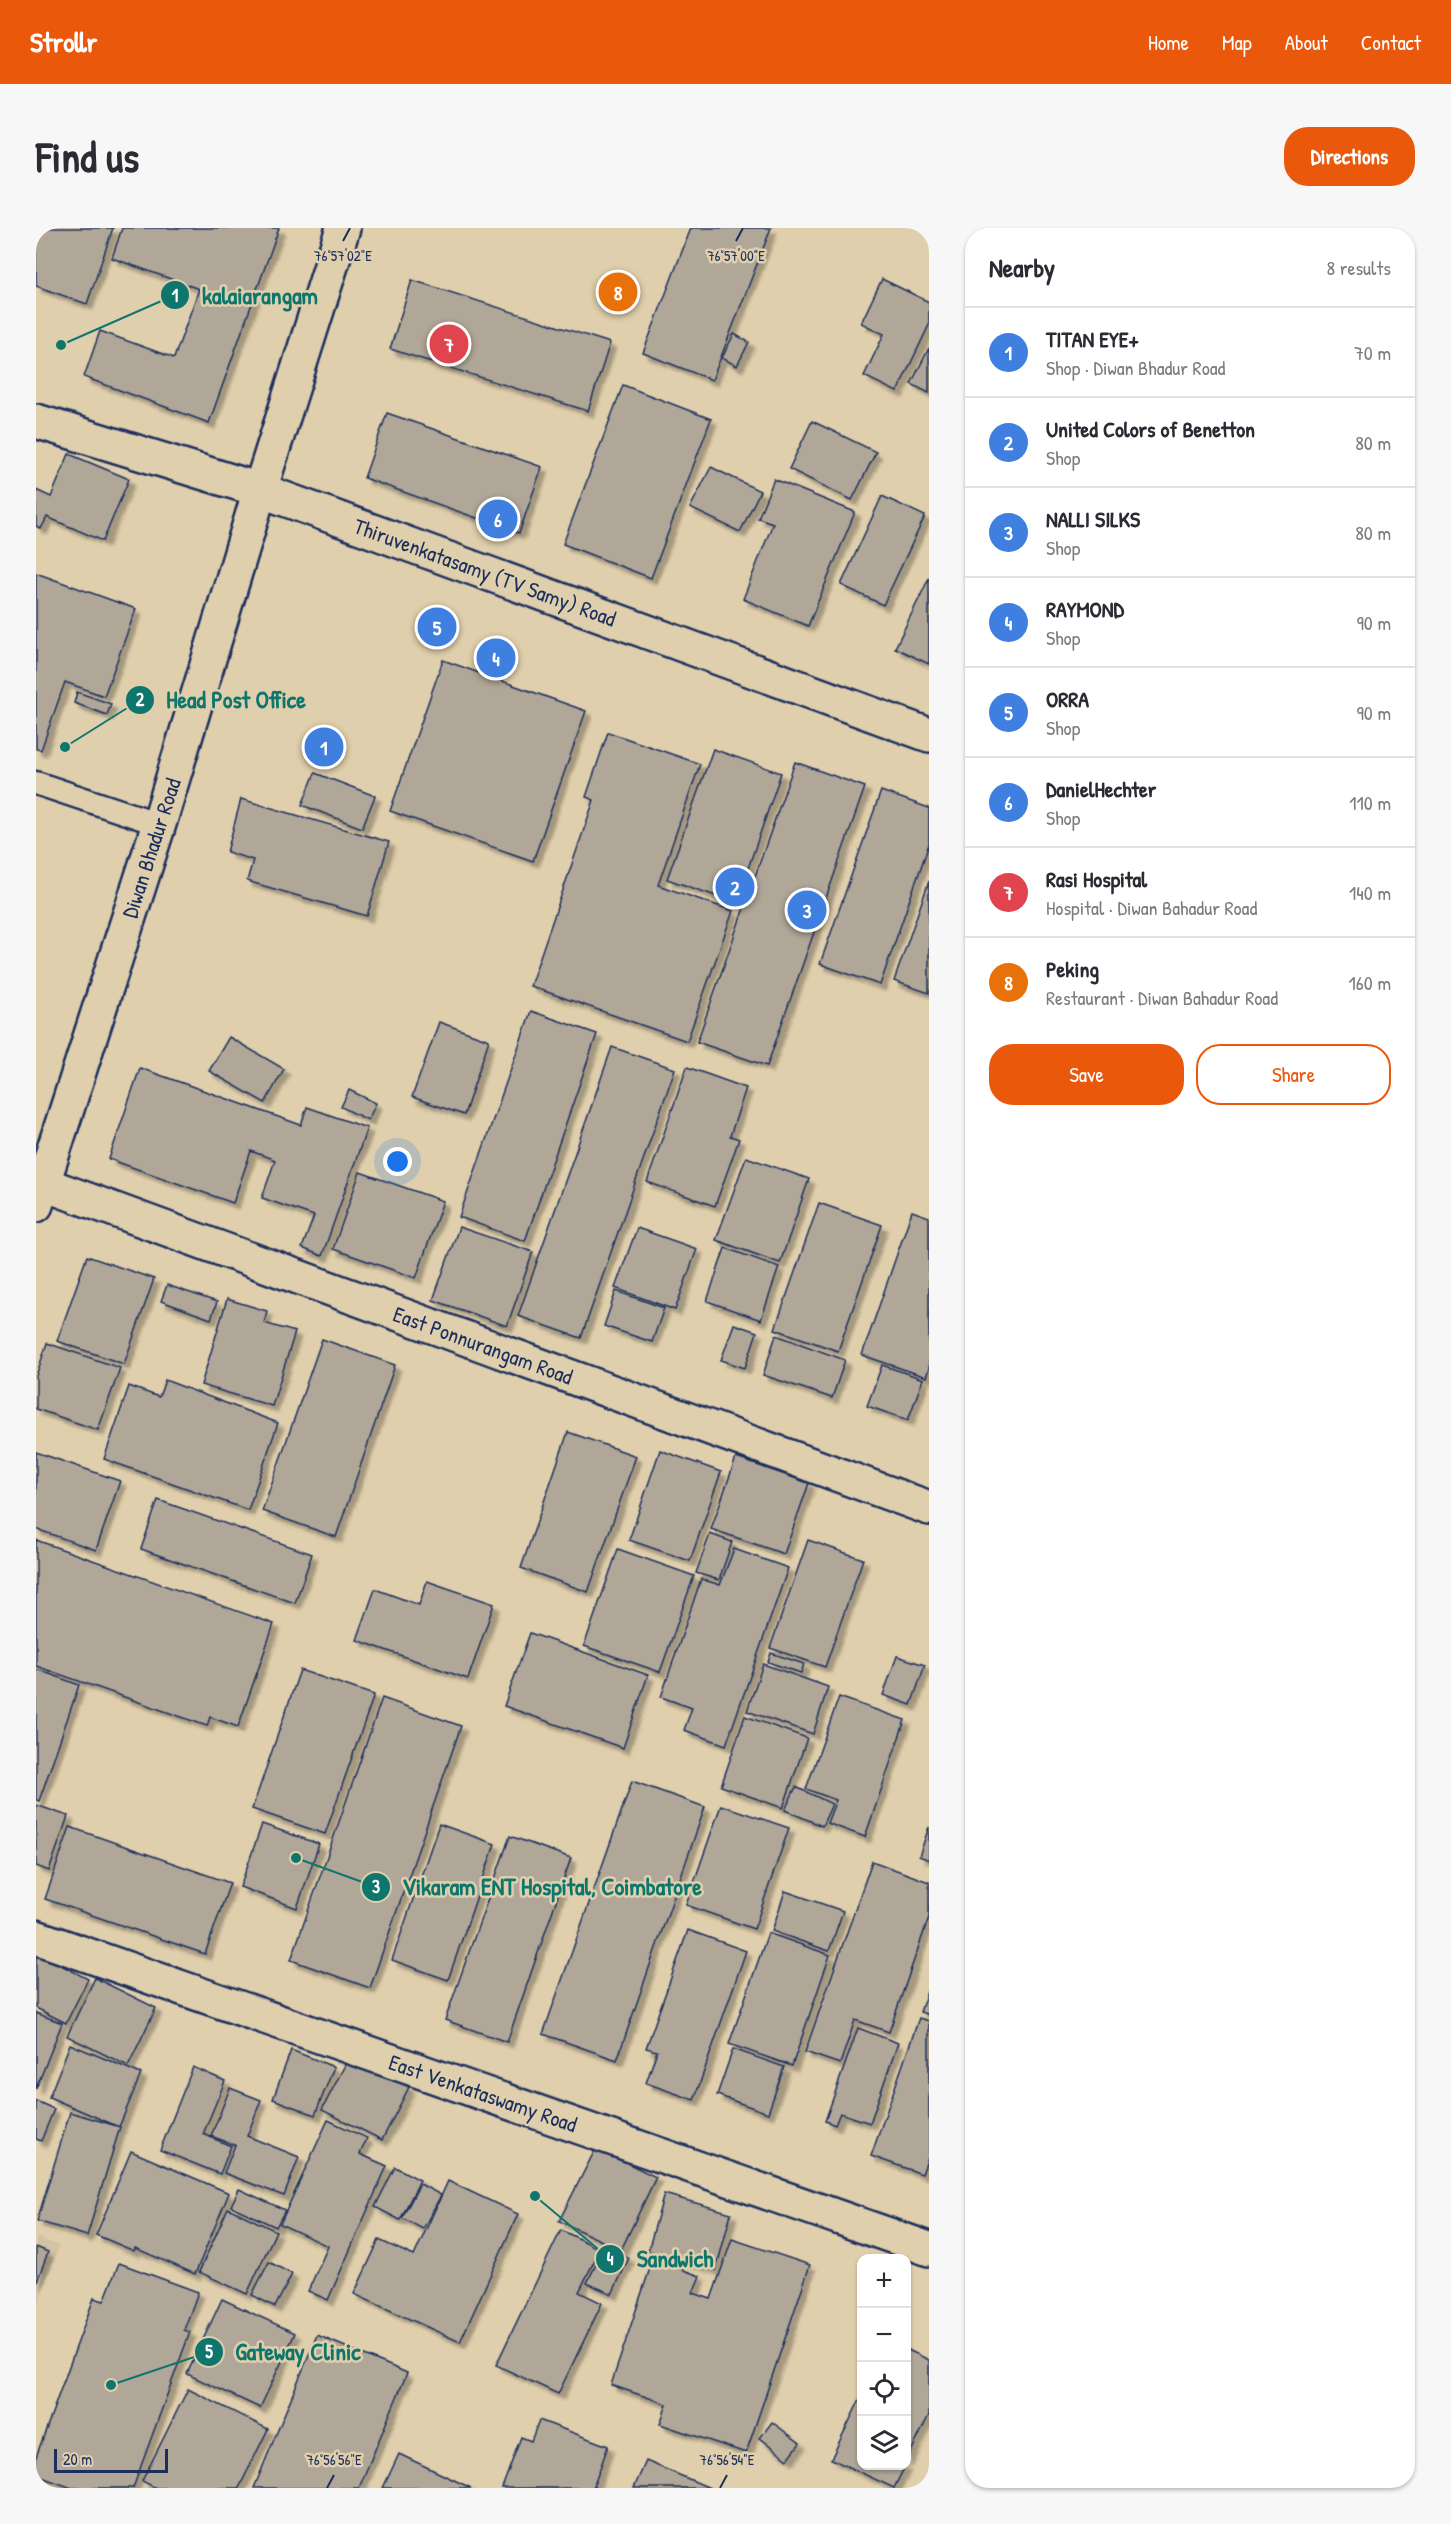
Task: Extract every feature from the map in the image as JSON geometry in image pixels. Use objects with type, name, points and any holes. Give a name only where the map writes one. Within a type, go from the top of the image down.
[{"type":"street","name":"Diwan Bhadur Road","points":[[38,1190],[159,824],[260,490],[343,228]]},
{"type":"street","name":"Thiruvenkatasamy (TV Samy) Road","points":[[36,421],[260,490],[929,735]]},
{"type":"street","name":"East Ponnurangam Road","points":[[38,1190],[929,1508]]},
{"type":"street","name":"East Venkataswamy Road","points":[[36,1937],[929,2249]]},
{"type":"lane","points":[[36,783],[159,824]]},
{"type":"shaded area","points":[[36,2237],[59,2246],[36,2309]]},
{"type":"building","points":[[36,228],[113,228],[87,304],[36,286]]},
{"type":"building","points":[[122,228],[279,228],[209,423],[84,377],[100,331],[174,358],[199,289],[112,258]]},
{"type":"building","points":[[691,228],[771,228],[712,380],[643,353]]},
{"type":"building","points":[[882,279],[929,302],[929,325],[897,392],[864,376],[884,334],[861,323]]},
{"type":"building","points":[[412,280],[610,343],[588,411],[390,349]]},
{"type":"building","points":[[734,334],[749,342],[737,366],[722,358]]},
{"type":"building","points":[[929,348],[929,393],[911,384]]},
{"type":"building","points":[[623,385],[711,419],[651,578],[563,544]]},
{"type":"building","points":[[387,413],[542,467],[519,533],[364,478]]},
{"type":"building","points":[[812,421],[876,452],[852,500],[789,469]]},
{"type":"building","points":[[69,454],[129,479],[103,541],[47,517],[41,529],[36,526],[36,490],[51,497]]},
{"type":"building","points":[[711,467],[760,491],[740,532],[690,508]]},
{"type":"building","points":[[774,479],[855,512],[808,626],[743,599],[773,523],[758,518]]},
{"type":"building","points":[[882,496],[925,516],[883,605],[841,585]]},
{"type":"building","points":[[36,573],[136,609],[104,696],[65,682],[41,750],[36,749]]},
{"type":"building","points":[[929,578],[929,664],[895,648]]},
{"type":"building","points":[[443,660],[586,711],[533,861],[390,811]]},
{"type":"building","points":[[77,692],[111,704],[107,715],[74,703]]},
{"type":"building","points":[[608,732],[700,764],[658,885],[733,911],[687,1041],[530,986],[594,800],[586,797]]},
{"type":"building","points":[[713,749],[781,773],[736,903],[667,879]]},
{"type":"building","points":[[795,762],[865,787],[767,1066],[697,1042]]},
{"type":"building","points":[[315,773],[375,796],[362,828],[302,805]]},
{"type":"building","points":[[881,791],[929,808],[929,844],[880,985],[820,964]]},
{"type":"building","points":[[241,799],[389,842],[367,916],[247,881],[253,860],[227,852]]},
{"type":"building","points":[[929,881],[929,993],[894,981]]},
{"type":"building","points":[[531,1011],[597,1034],[525,1241],[459,1217]]},
{"type":"building","points":[[439,1022],[489,1040],[464,1115],[412,1097]]},
{"type":"building","points":[[229,1037],[284,1069],[265,1103],[209,1071]]},
{"type":"building","points":[[612,1047],[675,1069],[581,1338],[518,1316]]},
{"type":"building","points":[[687,1067],[746,1088],[730,1136],[739,1139],[715,1206],[647,1182]]},
{"type":"building","points":[[140,1068],[301,1125],[307,1107],[367,1128],[322,1256],[302,1248],[314,1216],[262,1198],[275,1160],[251,1151],[233,1203],[109,1159]]},
{"type":"building","points":[[349,1090],[376,1103],[368,1120],[341,1107]]},
{"type":"building","points":[[746,1157],[809,1179],[780,1263],[716,1240]]},
{"type":"building","points":[[360,1172],[443,1201],[416,1278],[333,1249]]},
{"type":"building","points":[[819,1203],[882,1225],[838,1351],[775,1329]]},
{"type":"building","points":[[912,1211],[929,1217],[929,1368],[926,1377],[862,1355]]},
{"type":"building","points":[[459,1227],[533,1252],[507,1326],[433,1300]]},
{"type":"building","points":[[637,1228],[697,1249],[675,1310],[615,1288]]},
{"type":"building","points":[[725,1248],[779,1267],[761,1320],[707,1301]]},
{"type":"building","points":[[87,1256],[154,1279],[124,1364],[57,1341]]},
{"type":"building","points":[[167,1285],[217,1302],[211,1319],[161,1301]]},
{"type":"building","points":[[616,1291],[664,1308],[652,1342],[604,1326]]},
{"type":"building","points":[[227,1299],[267,1311],[264,1323],[295,1332],[272,1406],[201,1385]]},
{"type":"building","points":[[734,1324],[757,1332],[745,1368],[721,1360]]},
{"type":"building","points":[[776,1335],[845,1360],[832,1398],[763,1375]]},
{"type":"building","points":[[322,1339],[395,1365],[336,1537],[262,1511]]},
{"type":"building","points":[[47,1343],[120,1368],[98,1430],[36,1409],[36,1376]]},
{"type":"building","points":[[882,1365],[923,1379],[908,1420],[867,1406]]},
{"type":"building","points":[[165,1380],[278,1423],[248,1510],[104,1459],[129,1386],[159,1397]]},
{"type":"building","points":[[568,1432],[636,1456],[588,1592],[521,1568]]},
{"type":"building","points":[[660,1450],[721,1472],[690,1561],[629,1540]]},
{"type":"building","points":[[36,1452],[120,1481],[96,1550],[36,1529]]},
{"type":"building","points":[[736,1458],[809,1483],[784,1554],[711,1529]]},
{"type":"building","points":[[158,1500],[312,1554],[295,1603],[141,1549]]},
{"type":"building","points":[[710,1534],[732,1542],[719,1580],[696,1573]]},
{"type":"building","points":[[36,1540],[274,1624],[238,1727],[210,1717],[207,1726],[36,1666]]},
{"type":"building","points":[[808,1540],[863,1559],[825,1667],[770,1648]]},
{"type":"building","points":[[618,1549],[694,1576],[660,1672],[584,1646]]},
{"type":"building","points":[[734,1549],[788,1568],[726,1745],[684,1730],[692,1708],[661,1697],[701,1579],[720,1585]]},
{"type":"building","points":[[427,1581],[494,1604],[468,1679],[357,1640],[375,1589],[419,1605]]},
{"type":"building","points":[[530,1633],[648,1675],[623,1748],[504,1706]]},
{"type":"building","points":[[771,1653],[804,1664],[801,1673],[768,1662]]},
{"type":"building","points":[[897,1656],[925,1665],[911,1705],[883,1695]]},
{"type":"building","points":[[763,1664],[828,1687],[813,1734],[747,1711]]},
{"type":"building","points":[[36,1669],[79,1685],[39,1801],[36,1800]]},
{"type":"building","points":[[300,1670],[374,1695],[325,1834],[252,1809]]},
{"type":"building","points":[[839,1697],[905,1720],[865,1837],[827,1823],[836,1800],[806,1789]]},
{"type":"building","points":[[382,1698],[461,1726],[370,1988],[291,1960]]},
{"type":"building","points":[[745,1716],[807,1738],[783,1808],[721,1786]]},
{"type":"building","points":[[632,1781],[705,1807],[617,2060],[543,2034]]},
{"type":"building","points":[[796,1787],[832,1804],[822,1826],[785,1810]]},
{"type":"building","points":[[36,1805],[68,1816],[49,1871],[36,1866]]},
{"type":"building","points":[[721,1805],[789,1828],[754,1929],[686,1905]]},
{"type":"building","points":[[262,1824],[319,1844],[297,1908],[240,1887]]},
{"type":"building","points":[[439,1824],[495,1844],[448,1980],[392,1960]]},
{"type":"building","points":[[70,1827],[230,1883],[205,1954],[45,1899]]},
{"type":"building","points":[[929,1827],[929,1860],[919,1856]]},
{"type":"building","points":[[510,1836],[571,1858],[507,2042],[445,2020]]},
{"type":"building","points":[[872,1861],[929,1882],[929,1917],[889,2032],[855,2020],[840,2064],[805,2052]]},
{"type":"building","points":[[785,1891],[843,1911],[829,1951],[772,1931]]},
{"type":"building","points":[[688,1930],[746,1951],[694,2100],[646,2083],[657,2051],[646,2048]]},
{"type":"building","points":[[768,1933],[830,1955],[792,2066],[729,2044]]},
{"type":"building","points":[[36,1952],[88,1979],[66,2023],[36,2008]]},
{"type":"building","points":[[95,1978],[156,2008],[128,2066],[67,2036]]},
{"type":"building","points":[[929,1986],[929,2015],[920,2012]]},
{"type":"building","points":[[36,2013],[62,2023],[36,2089]]},
{"type":"building","points":[[919,2018],[929,2021],[929,2155],[922,2174],[871,2156]]},
{"type":"building","points":[[858,2028],[898,2043],[870,2123],[840,2113],[835,2125],[825,2121]]},
{"type":"building","points":[[70,2044],[141,2074],[119,2127],[49,2097]]},
{"type":"building","points":[[733,2049],[784,2067],[768,2113],[717,2095]]},
{"type":"building","points":[[291,2050],[334,2067],[315,2115],[273,2099]]},
{"type":"building","points":[[349,2057],[409,2087],[382,2140],[322,2110]]},
{"type":"building","points":[[193,2067],[225,2081],[203,2134],[231,2146],[220,2174],[160,2150]]},
{"type":"building","points":[[230,2088],[261,2100],[247,2136],[299,2157],[284,2196],[224,2173],[235,2145],[211,2136]]},
{"type":"building","points":[[36,2101],[54,2109],[41,2141],[36,2139]]},
{"type":"building","points":[[70,2112],[120,2127],[87,2236],[37,2221]]},
{"type":"building","points":[[328,2120],[367,2138],[360,2154],[387,2166],[328,2300],[308,2291],[328,2246],[280,2224]]},
{"type":"building","points":[[596,2148],[656,2177],[621,2250],[559,2221]]},
{"type":"building","points":[[131,2151],[229,2193],[195,2274],[135,2248],[134,2251],[96,2235]]},
{"type":"building","points":[[395,2167],[420,2180],[400,2220],[375,2207]]},
{"type":"building","points":[[448,2181],[518,2214],[460,2342],[354,2294],[379,2240],[414,2256]]},
{"type":"building","points":[[420,2184],[441,2195],[423,2229],[402,2218]]},
{"type":"building","points":[[239,2189],[285,2210],[276,2227],[231,2206]]},
{"type":"building","points":[[664,2194],[731,2213],[716,2270],[648,2251]]},
{"type":"building","points":[[228,2208],[276,2231],[247,2294],[199,2272]]},
{"type":"building","points":[[561,2230],[600,2249],[579,2292],[602,2303],[558,2394],[496,2365]]},
{"type":"building","points":[[732,2239],[810,2265],[746,2453],[660,2424],[667,2404],[611,2385],[653,2259],[700,2276],[693,2293],[711,2299]]},
{"type":"building","points":[[605,2246],[629,2258],[612,2294],[587,2283]]},
{"type":"building","points":[[36,2247],[48,2252],[36,2284]]},
{"type":"building","points":[[269,2262],[292,2274],[275,2307],[252,2295]]},
{"type":"building","points":[[119,2263],[198,2292],[184,2330],[190,2332],[133,2488],[72,2488],[36,2475],[36,2457],[94,2298],[104,2301]]},
{"type":"building","points":[[222,2299],[295,2333],[260,2408],[187,2374]]},
{"type":"building","points":[[317,2335],[407,2373],[359,2488],[254,2488]]},
{"type":"building","points":[[911,2351],[929,2360],[929,2415],[911,2452]]},
{"type":"building","points":[[188,2389],[268,2429],[239,2488],[156,2488],[142,2481]]},
{"type":"building","points":[[857,2405],[857,2470],[903,2470],[894,2488],[831,2459]]},
{"type":"building","points":[[539,2420],[608,2446],[593,2488],[502,2488],[521,2437],[531,2441]]},
{"type":"building","points":[[772,2422],[800,2443],[788,2459],[760,2438]]},
{"type":"building","points":[[399,2454],[471,2488],[383,2488]]},
{"type":"building","points":[[646,2461],[710,2488],[634,2488]]},
{"type":"place","name":"Peking","points":[[618,292]]},
{"type":"place","name":"Rasi Hospital","points":[[449,344]]},
{"type":"place","name":"kalaiarangam","points":[[61,345]]},
{"type":"place","name":"DanielHechter","points":[[498,519]]},
{"type":"place","name":"ORRA","points":[[437,627]]},
{"type":"place","name":"RAYMOND","points":[[496,658]]},
{"type":"place","name":"Head Post Office","points":[[65,747]]},
{"type":"place","name":"TITAN EYE+","points":[[324,747]]},
{"type":"place","name":"United Colors of Benetton","points":[[735,887]]},
{"type":"place","name":"NALLI SILKS","points":[[807,910]]},
{"type":"place","name":"Vikaram ENT Hospital, Coimbatore","points":[[296,1858]]},
{"type":"place","name":"Sandwich","points":[[535,2196]]},
{"type":"place","name":"Gateway Clinic","points":[[111,2385]]}]
